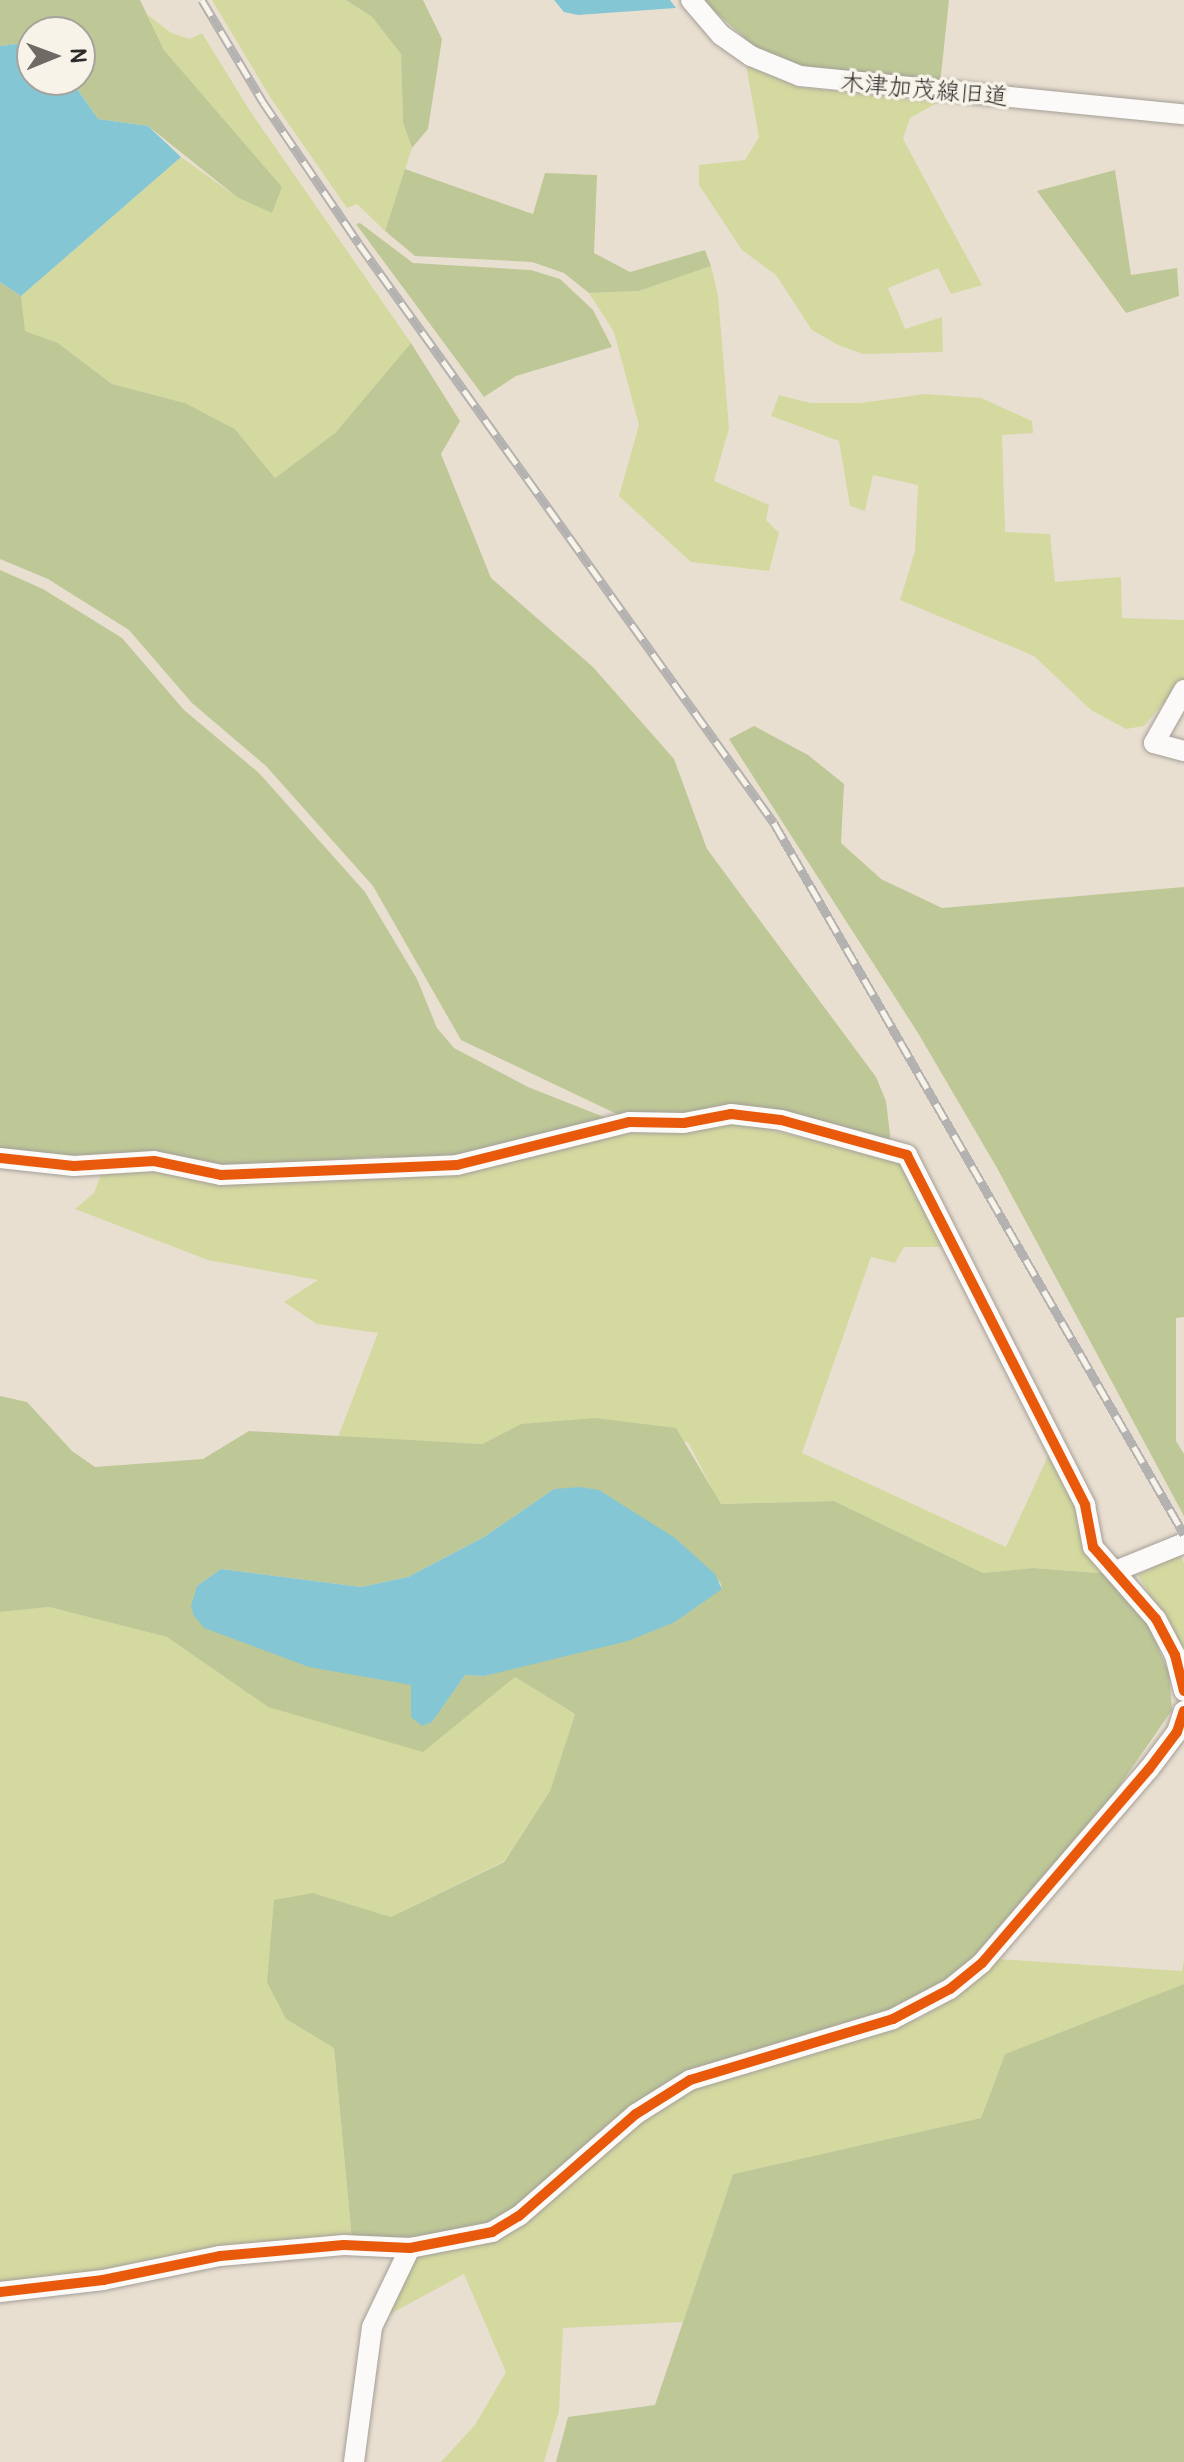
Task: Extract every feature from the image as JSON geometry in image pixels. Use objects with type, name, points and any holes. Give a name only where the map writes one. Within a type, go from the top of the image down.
[{"type":"street","name":"木津加茂線旧道","points":[[691,0],[721,35],[751,56],[800,76],[1184,114]]},
{"type":"street","points":[[1184,690],[1154,743],[1184,751]]},
{"type":"street","points":[[0,1158],[74,1166],[154,1161],[221,1175],[457,1165],[629,1122],[684,1123],[731,1114],[781,1120],[907,1155],[1085,1505],[1093,1547],[1118,1570],[1166,1636],[1184,1691]]},
{"type":"street","points":[[1118,1570],[1184,1543]]},
{"type":"street","points":[[0,2292],[289,2247],[410,2248],[476,2237],[506,2224],[636,2114],[690,2080],[893,2019],[950,1989],[982,1963],[1149,1769],[1177,1732],[1184,1711]]},
{"type":"street","points":[[354,2462],[372,2327],[410,2248]]},
{"type":"green space","points":[[0,0],[140,0],[164,50],[282,187],[272,213],[237,197],[148,126],[98,119],[82,96],[96,96],[96,16],[16,16],[16,44],[0,46]]},
{"type":"green space","points":[[212,0],[346,0],[372,17],[401,54],[403,123],[412,148],[385,231],[357,204],[347,208],[270,97]]},
{"type":"green space","points":[[346,0],[423,0],[442,39],[428,129],[412,148],[403,123],[401,54],[372,17]]},
{"type":"green space","points":[[702,0],[949,0],[940,84],[802,68],[756,48]]},
{"type":"green space","points":[[147,14],[171,33],[190,39],[202,33],[250,111],[411,343],[335,433],[275,478],[235,429],[185,403],[112,384],[58,343],[24,331],[21,296],[181,157],[237,197],[282,187],[164,50]]},
{"type":"green space","points":[[746,65],[798,87],[937,103],[910,118],[903,139],[982,285],[951,294],[938,268],[888,288],[905,329],[942,317],[943,352],[863,354],[838,345],[812,330],[776,275],[742,250],[699,185],[699,165],[745,160],[759,137]]},
{"type":"green space","points":[[405,169],[533,214],[545,173],[597,175],[594,253],[630,272],[705,250],[711,266],[639,291],[589,293],[564,273],[532,262],[415,256],[385,231]]},
{"type":"green space","points":[[1115,170],[1131,275],[1177,268],[1179,296],[1126,313],[1037,191]]},
{"type":"green space","points":[[360,223],[413,263],[531,270],[560,279],[593,310],[612,347],[516,376],[484,397],[356,224]]},
{"type":"green space","points":[[711,266],[718,295],[729,428],[714,481],[769,505],[766,520],[779,533],[769,571],[691,562],[619,496],[639,425],[614,332],[589,293],[639,291]]},
{"type":"green space","points":[[0,282],[21,296],[25,331],[58,343],[112,384],[185,403],[235,429],[275,478],[335,433],[411,343],[460,421],[441,454],[491,578],[593,667],[674,759],[707,849],[876,1077],[886,1101],[891,1143],[756,1108],[684,1116],[621,1116],[461,1040],[373,886],[266,766],[192,703],[129,630],[48,579],[0,559]]},
{"type":"green space","points":[[925,394],[981,398],[1032,421],[1033,433],[1002,435],[1005,532],[1050,534],[1055,582],[1121,577],[1122,618],[1184,620],[1184,679],[1144,726],[1126,729],[1091,710],[1034,656],[900,600],[915,551],[918,485],[873,475],[865,511],[850,506],[839,441],[771,416],[779,395],[810,403],[861,403]]},
{"type":"green space","points":[[0,570],[43,589],[122,638],[184,710],[259,773],[365,892],[417,979],[437,1028],[454,1048],[528,1087],[609,1119],[456,1158],[373,1157],[246,1168],[0,1150]]},
{"type":"green space","points":[[754,726],[808,755],[844,784],[841,843],[881,879],[942,908],[1184,887],[1184,1317],[1176,1318],[1176,1441],[1184,1454],[1184,1516],[997,1168],[918,1033],[729,739]]},
{"type":"green space","points":[[732,1121],[902,1161],[948,1247],[904,1247],[895,1263],[871,1257],[802,1453],[1006,1547],[1050,1452],[1111,1574],[1033,1568],[983,1573],[834,1501],[720,1504],[688,1442],[521,1424],[482,1444],[338,1437],[378,1333],[317,1324],[284,1302],[318,1280],[208,1260],[75,1209],[94,1193],[102,1172],[153,1168],[220,1182],[623,1130]]},
{"type":"green space","points":[[0,1396],[27,1402],[72,1451],[95,1467],[203,1459],[249,1431],[482,1444],[521,1424],[595,1418],[676,1428],[721,1504],[834,1501],[983,1573],[1033,1568],[1111,1574],[1148,1624],[1169,1673],[1172,1710],[1095,1821],[975,1962],[917,2005],[684,2075],[503,2219],[473,2234],[352,2240],[334,2048],[286,2019],[267,1982],[274,1900],[313,1893],[391,1917],[504,1862],[550,1791],[575,1714],[515,1677],[423,1752],[268,1707],[167,1637],[49,1607],[0,1612]],"holes":[[[554,1489],[720,1582],[722,1588],[675,1622],[484,1676],[465,1675],[432,1722],[411,1717],[411,1685],[197,1586],[221,1569],[361,1587],[408,1577],[484,1537]]]},
{"type":"green space","points":[[1180,1554],[1184,1563],[1184,1654],[1138,1575]]},
{"type":"green space","points":[[49,1607],[167,1637],[268,1707],[515,1677],[575,1714],[550,1791],[504,1861],[391,1917],[313,1893],[286,2019],[334,2048],[352,2240],[0,2285],[0,1612]]},
{"type":"green space","points":[[997,1959],[1182,1971],[1184,1960],[1184,1984],[1005,2054],[981,2118],[733,2174],[683,2322],[563,2328],[559,2411],[544,2462],[441,2462],[475,2425],[506,2372],[464,2274],[379,2320],[412,2257],[495,2240],[642,2121],[693,2088],[920,2018],[956,1997]]},
{"type":"green space","points":[[1184,1984],[1184,2462],[556,2462],[568,2417],[655,2405],[733,2174],[981,2118],[1005,2054]]},
{"type":"water","points":[[554,0],[670,0],[676,8],[578,15],[564,12]]},
{"type":"water","points":[[16,44],[16,96],[82,96],[98,119],[148,126],[181,157],[21,296],[0,282],[0,46]]},
{"type":"water","points":[[581,1487],[599,1490],[675,1538],[715,1574],[722,1589],[675,1622],[628,1641],[484,1676],[465,1675],[432,1722],[422,1726],[411,1717],[411,1685],[309,1667],[204,1628],[194,1616],[191,1606],[197,1586],[221,1569],[361,1587],[408,1577],[484,1537],[554,1489]]},
{"type":"railway","points":[[202,0],[263,102],[359,244],[774,823],[1184,1534]]},
{"type":"cycle path","points":[[0,1158],[74,1166],[154,1161],[221,1175],[457,1165],[629,1122],[684,1123],[731,1114],[781,1120],[907,1155],[1085,1505],[1093,1547],[1156,1619],[1175,1655],[1184,1691]]},
{"type":"cycle path","points":[[0,2292],[103,2280],[220,2256],[344,2245],[410,2248],[492,2232],[519,2216],[636,2114],[690,2080],[893,2019],[950,1989],[982,1963],[1149,1769],[1177,1732],[1184,1711]]}]
